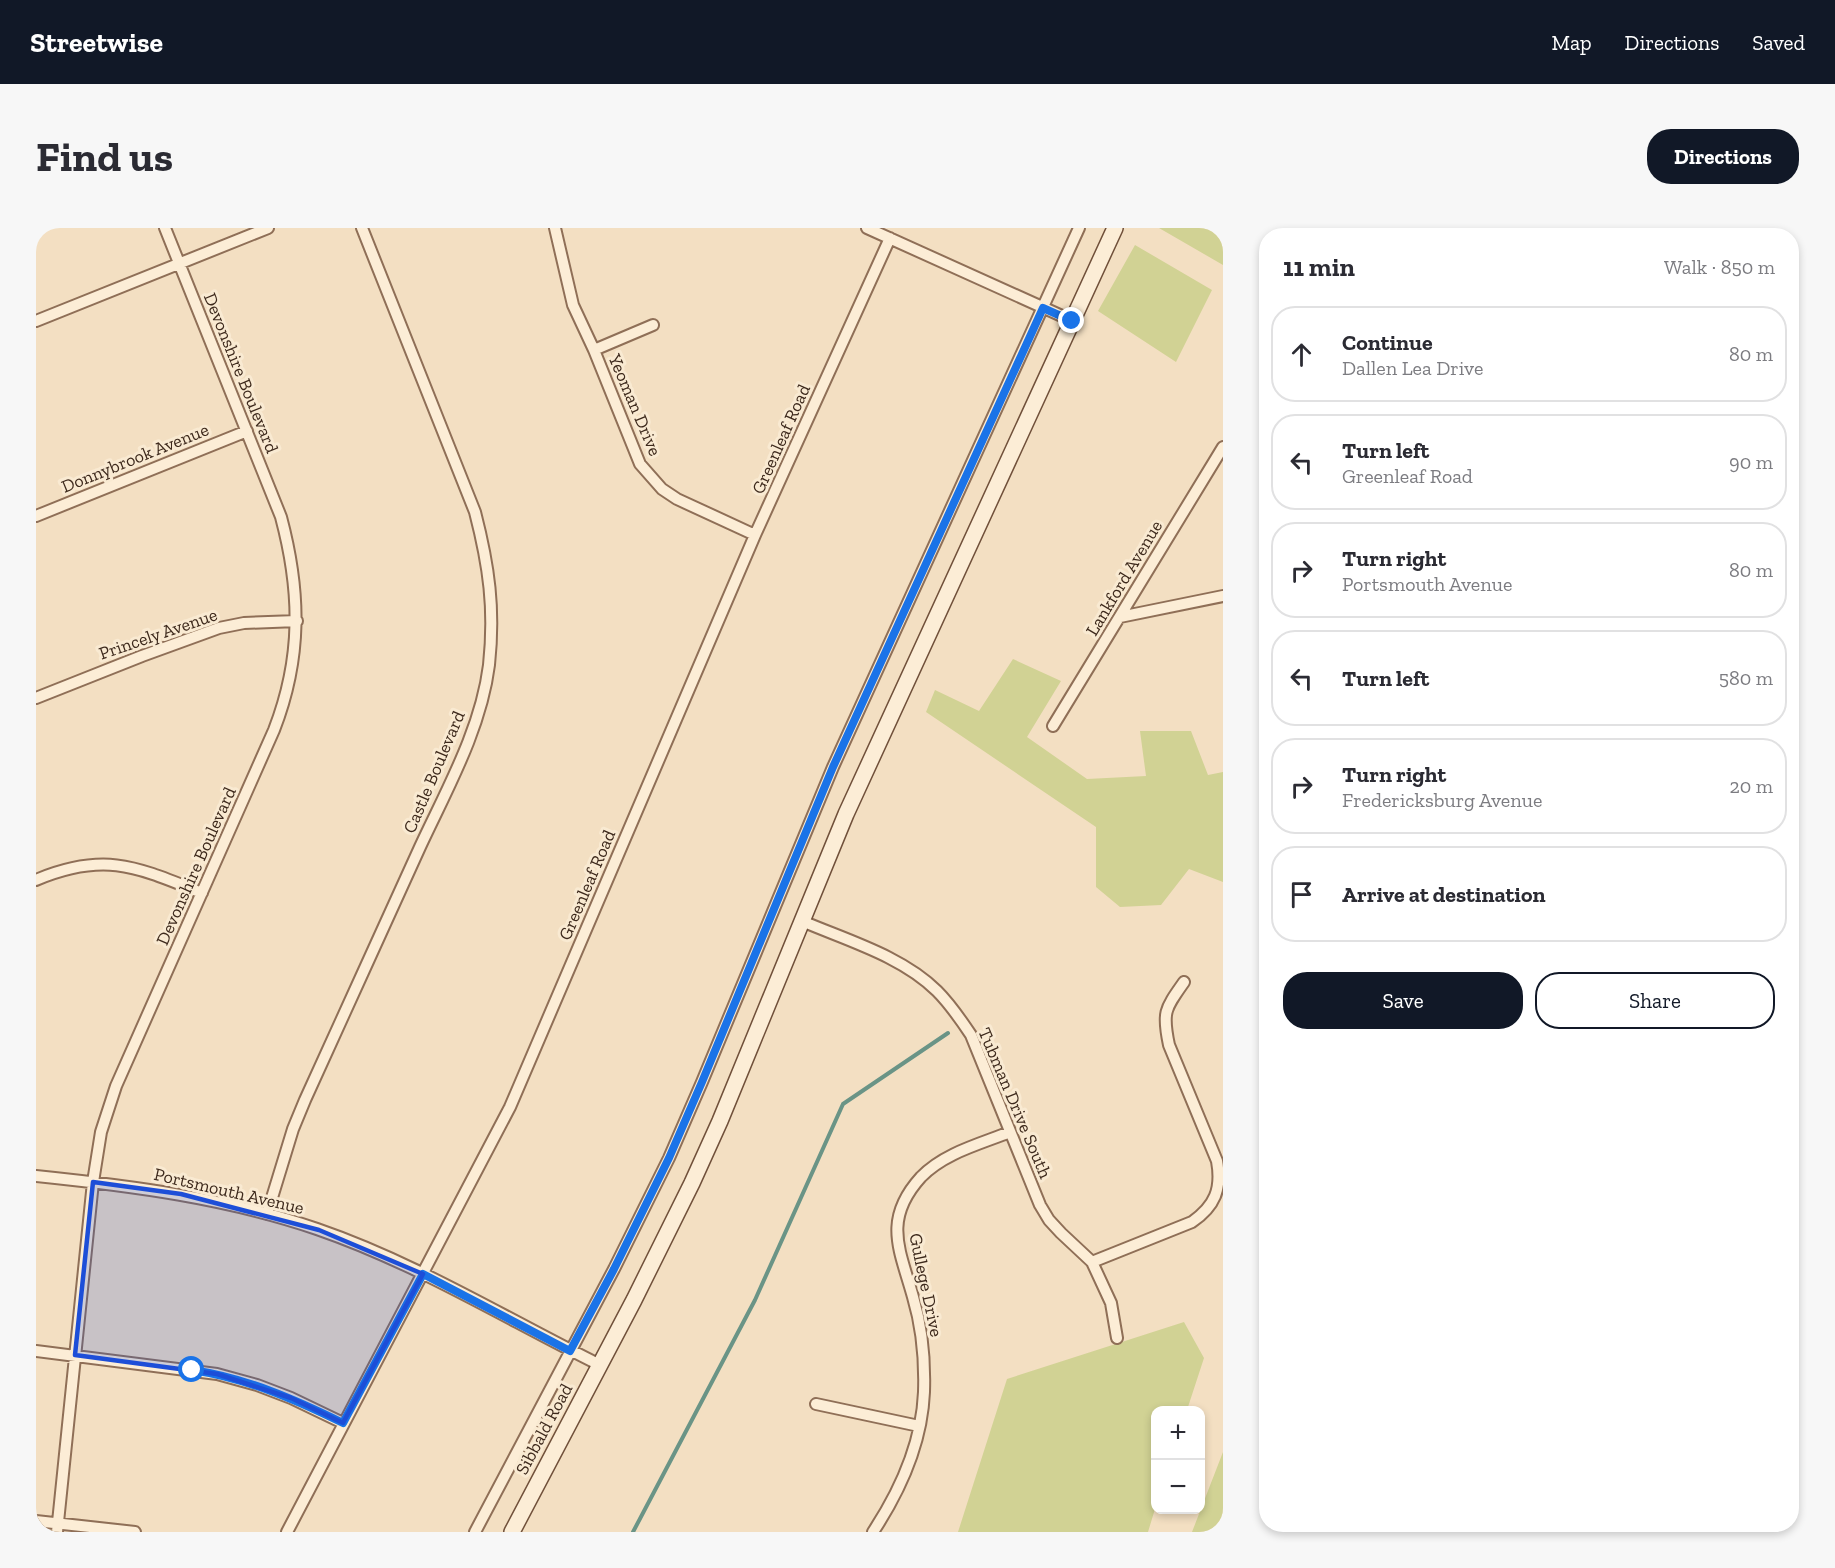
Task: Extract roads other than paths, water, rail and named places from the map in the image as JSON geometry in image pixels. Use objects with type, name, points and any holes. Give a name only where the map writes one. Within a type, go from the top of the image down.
[{"type":"street","name":"Devonshire Boulevard","points":[[58,1528],[93,1182],[101,1132],[116,1086],[248,792],[284,705],[295,655],[297,621],[295,584],[291,553],[281,518],[165,228]]},
{"type":"street","points":[[36,321],[268,228]]},
{"type":"street","name":"Castle Boulevard","points":[[267,1214],[283,1159],[305,1100],[463,755],[489,666],[492,605],[484,544],[475,512],[362,228]]},
{"type":"street","name":"Yeoman Drive","points":[[555,228],[573,305],[594,350],[640,464],[650,478],[677,500],[756,535]]},
{"type":"street","points":[[867,228],[1072,321]]},
{"type":"street","points":[[475,1532],[614,1269],[669,1158],[833,767],[1079,228]]},
{"type":"street","name":"Sibbald Road","points":[[512,1532],[600,1365],[697,1172],[856,794],[1115,228]]},
{"type":"street","name":"Greenleaf Road","points":[[287,1532],[510,1107],[756,535],[890,238]]},
{"type":"street","points":[[594,350],[653,325]]},
{"type":"street","name":"Donnybrook Avenue","points":[[36,516],[247,431]]},
{"type":"street","name":"Lankford Avenue","points":[[1053,726],[1223,447]]},
{"type":"street","points":[[1120,616],[1223,596]]},
{"type":"street","name":"Princely Avenue","points":[[36,698],[219,628],[244,623],[297,621]]},
{"type":"street","points":[[36,880],[78,866],[112,864],[147,870],[202,892]]},
{"type":"street","name":"Tubman Drive South","points":[[802,921],[898,962],[916,973],[937,991],[956,1012],[971,1035],[1040,1205],[1050,1220],[1092,1262]]},
{"type":"street","points":[[1117,1338],[1111,1303],[1092,1262],[1192,1222],[1202,1215],[1216,1198],[1220,1174],[1217,1161],[1169,1045],[1165,1025],[1167,1006],[1184,982]]},
{"type":"street","name":"Gullege Drive","points":[[873,1532],[888,1510],[911,1458],[924,1392],[922,1351],[913,1297],[901,1263],[898,1244],[897,1227],[901,1211],[921,1177],[935,1165],[951,1155],[1010,1132]]},
{"type":"street","name":"Portsmouth Avenue","points":[[36,1176],[181,1194],[267,1214],[319,1230],[423,1274],[600,1365]]},
{"type":"street","points":[[36,1351],[217,1374],[257,1385],[291,1398],[343,1423]]},
{"type":"street","points":[[816,1404],[919,1425]]},
{"type":"street","points":[[36,1521],[58,1528],[135,1532]]},
{"type":"waterway","points":[[633,1532],[755,1300],[843,1104],[948,1033]]}]
